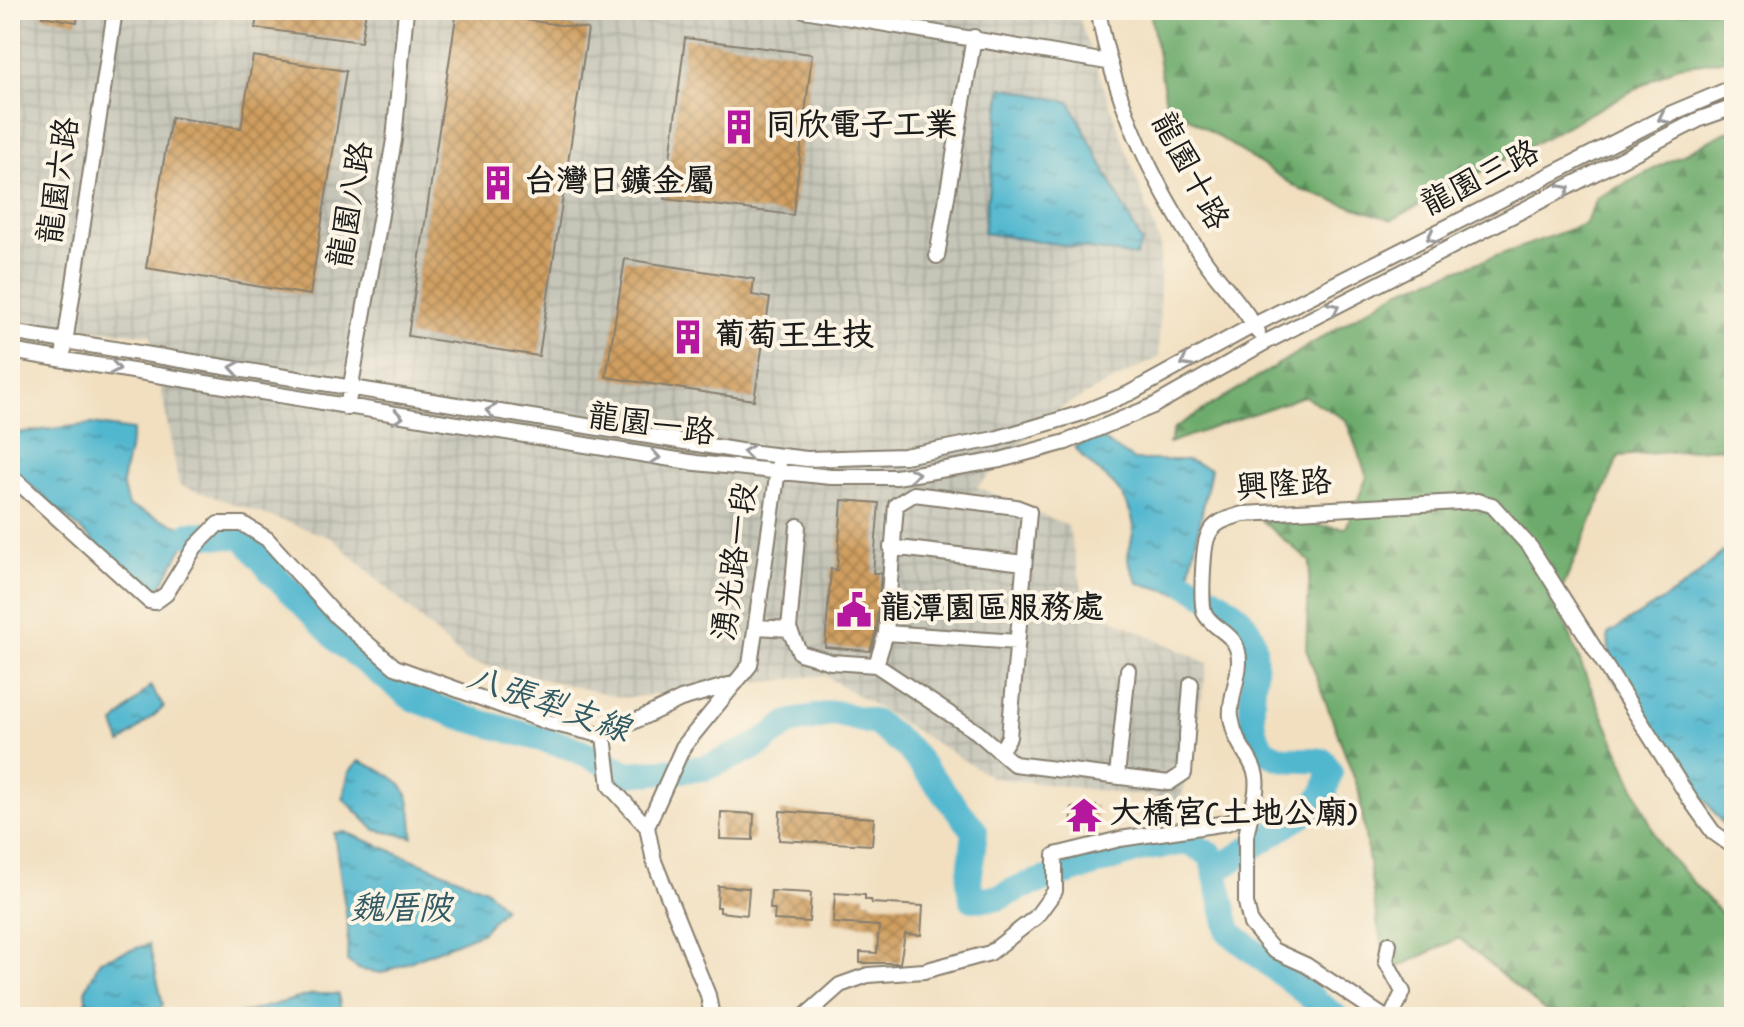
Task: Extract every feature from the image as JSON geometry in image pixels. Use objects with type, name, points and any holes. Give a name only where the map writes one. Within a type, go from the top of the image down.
[{"type":"street","name":"龍園六路","points":[[63,359],[115,10]]},
{"type":"street","name":"龍園八路","points":[[347,408],[394,140],[406,10]]},
{"type":"street","points":[[804,10],[1107,62]]},
{"type":"street","name":"龍園十路","points":[[1098,10],[1107,62],[1129,125],[1159,188],[1206,263],[1254,325],[1264,343]]},
{"type":"street","points":[[937,256],[974,37]]},
{"type":"street","name":"龍園三路","points":[[1254,325],[1672,113],[1734,87]]},
{"type":"street","name":"龍園三路","points":[[1264,343],[1700,119],[1734,107]]},
{"type":"street","name":"龍園一路","points":[[10,332],[781,456],[855,459],[904,456],[1050,424],[1130,393],[1254,325]]},
{"type":"street","name":"龍園一路","points":[[10,351],[696,463],[778,472],[896,477],[973,465],[1066,442],[1153,406],[1264,343]]},
{"type":"street","name":"湧光路一段","points":[[647,827],[683,747],[750,665],[781,456]]},
{"type":"street","points":[[10,475],[149,601],[155,602],[166,594],[195,547],[218,524],[243,524],[267,539],[338,618],[395,667],[547,722],[604,736],[681,699],[736,683]]},
{"type":"street","points":[[876,665],[886,633],[896,505],[914,494],[1016,507],[1029,512],[1009,737],[1000,752]]},
{"type":"street","name":"興隆路","points":[[1384,1017],[1306,965],[1273,950],[1251,924],[1246,903],[1246,836],[1259,787],[1256,769],[1235,732],[1231,713],[1239,657],[1235,643],[1207,618],[1200,605],[1208,535],[1222,520],[1243,514],[1477,501],[1492,505],[1531,548],[1691,801],[1713,832],[1734,847]]},
{"type":"street","points":[[798,526],[789,629],[800,653],[831,662],[876,665],[977,732],[1014,764],[1169,783],[1184,773],[1191,684]]},
{"type":"street","points":[[891,547],[1024,563]]},
{"type":"street","points":[[757,627],[789,629]]},
{"type":"street","points":[[886,633],[1017,642]]},
{"type":"street","points":[[1117,776],[1128,670]]},
{"type":"street","points":[[604,736],[610,786],[647,827],[654,861],[708,995],[712,1017]]},
{"type":"street","points":[[804,1017],[840,985],[868,975],[924,971],[990,953],[1036,917],[1055,891],[1055,855],[1120,839],[1227,823],[1251,813]]},
{"type":"street","points":[[1389,944],[1386,961],[1403,992],[1391,1017]]},
{"type":"shaded area","points":[[10,10],[1076,10],[1160,244],[1159,357],[1055,411],[977,487],[1068,526],[1086,607],[1208,663],[1181,800],[993,778],[824,675],[624,698],[466,661],[332,538],[179,485],[151,335],[10,320]]},
{"type":"green space","points":[[1150,10],[1734,10],[1734,59],[1678,66],[1392,220],[1301,190],[1166,103]]},
{"type":"green space","points":[[1734,128],[1734,453],[1719,448],[1619,456],[1557,601],[1587,679],[1660,846],[1734,928],[1734,1017],[1552,1017],[1459,938],[1388,972],[1377,922],[1359,791],[1306,649],[1310,562],[1261,520],[1346,528],[1367,477],[1346,420],[1304,396],[1169,443],[1174,428],[1398,291],[1585,224],[1597,198]]},
{"type":"water","points":[[1002,87],[1070,102],[1142,243],[1136,256],[983,233]]},
{"type":"water","points":[[92,424],[133,430],[122,483],[128,506],[192,531],[155,596],[10,467],[10,434]]},
{"type":"water","points":[[1099,437],[1134,460],[1187,460],[1211,469],[1185,595],[1138,583],[1128,559],[1134,526],[1128,506],[1114,485],[1075,447]]},
{"type":"water","points":[[1724,551],[1734,551],[1734,838],[1611,676],[1608,634],[1685,586]]},
{"type":"water","points":[[150,686],[164,707],[121,743],[114,724]]},
{"type":"water","points":[[359,761],[387,774],[403,787],[411,807],[413,837],[375,830],[343,798],[349,772]]},
{"type":"water","name":"魏厝陂","points":[[345,832],[486,889],[504,908],[481,933],[382,973],[360,970],[347,961],[348,927],[334,833]]},
{"type":"water","points":[[149,944],[163,1005],[153,1017],[88,1017],[85,991],[100,960]]},
{"type":"water","points":[[313,994],[338,994],[342,1017],[228,1017]]},
{"type":"building","points":[[43,10],[79,10],[77,22],[42,16]]},
{"type":"building","points":[[258,10],[366,10],[361,42],[255,28]]},
{"type":"building","name":"台灣日鑛金屬","points":[[457,10],[588,29],[539,356],[408,336]]},
{"type":"building","name":"同欣電子工業","points":[[685,38],[812,54],[793,215],[665,199]]},
{"type":"building","points":[[253,56],[346,71],[310,295],[146,268],[171,117],[241,128]]},
{"type":"building","name":"葡萄王生技","points":[[625,259],[754,279],[752,295],[770,298],[754,400],[606,377]]},
{"type":"building","name":"龍潭園區服務處","points":[[842,500],[879,503],[873,573],[881,573],[876,631],[870,651],[825,647],[831,569],[837,570]]},
{"type":"building","name":"大橋宮(土地公廟)","points":[[1096,806],[1097,821],[1072,823],[1071,808]]},
{"type":"building","points":[[780,811],[874,818],[872,845],[779,840]]},
{"type":"building","points":[[721,812],[754,814],[753,840],[720,839]]},
{"type":"building","points":[[718,886],[749,888],[747,915],[720,912],[720,907],[717,907]]},
{"type":"building","points":[[771,891],[811,893],[809,922],[774,920],[775,909],[770,909]]},
{"type":"building","points":[[835,893],[865,895],[865,900],[871,900],[871,903],[923,906],[921,935],[905,934],[900,963],[860,963],[860,952],[877,953],[879,926],[833,923]]},
{"type":"waterway","name":"八張犁支線","points":[[190,534],[244,537],[270,570],[343,645],[412,698],[465,718],[570,747],[629,774],[705,768],[757,746],[789,723],[834,713],[876,723],[908,748],[975,831],[969,882],[972,899],[998,898],[1021,887],[1142,849],[1188,842],[1211,855],[1229,932],[1336,1017]]},
{"type":"waterway","points":[[1187,584],[1231,610],[1250,633],[1254,647],[1252,705],[1257,740],[1268,752],[1286,759],[1323,761],[1330,772],[1324,795],[1308,811],[1215,871]]},
{"type":"place","name":"同欣電子工業","points":[[739,127]]},
{"type":"place","name":"台灣日鑛金屬","points":[[498,183]]},
{"type":"place","name":"葡萄王生技","points":[[688,337]]},
{"type":"place","name":"龍潭園區服務處","points":[[854,610]]},
{"type":"place","name":"大橋宮(土地公廟)","points":[[1084,815]]}]
